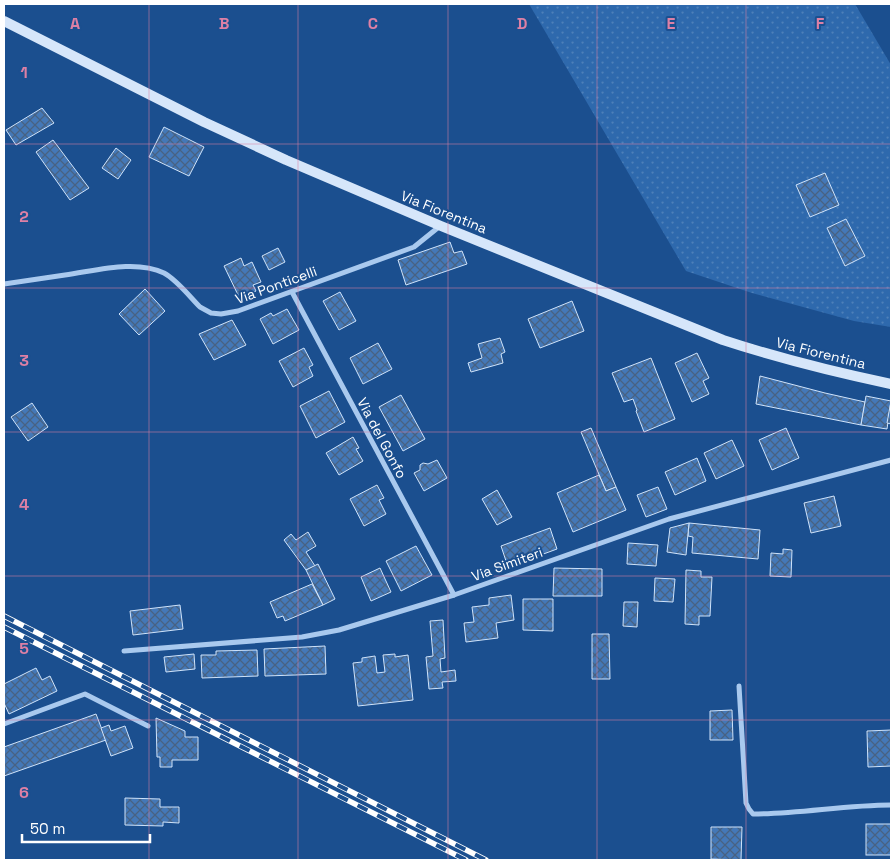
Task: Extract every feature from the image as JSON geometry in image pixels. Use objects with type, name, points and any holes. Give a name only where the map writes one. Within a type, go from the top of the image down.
[{"type":"main road","name":"Via Fiorentina","points":[[4,21],[204,122],[295,164],[441,226],[723,340],[795,362],[891,384]]},
{"type":"street","name":"Via Ponticelli","points":[[4,284],[112,268],[142,268],[154,270],[172,278],[200,307],[212,313],[221,314],[238,311],[414,247],[441,226]]},
{"type":"street","name":"Via del Gonfo","points":[[292,292],[454,595]]},
{"type":"street","name":"Via Simiteri","points":[[124,652],[302,637],[339,630],[454,595],[670,519],[891,460]]},
{"type":"street","points":[[740,686],[746,803],[753,814],[891,804]]},
{"type":"street","points":[[4,724],[85,694],[148,726]]},
{"type":"shaded area","points":[[529,4],[855,4],[891,65],[891,327],[854,321],[752,293],[686,271]]},
{"type":"building","points":[[42,108],[54,123],[16,145],[6,130]]},
{"type":"building","points":[[164,127],[204,147],[189,176],[149,157]]},
{"type":"building","points":[[53,140],[89,188],[70,200],[36,152]]},
{"type":"building","points":[[116,148],[131,160],[118,179],[102,168]]},
{"type":"building","points":[[825,173],[839,205],[810,217],[796,185]]},
{"type":"building","points":[[846,219],[865,256],[845,266],[827,228]]},
{"type":"building","points":[[450,242],[454,253],[462,251],[467,264],[406,285],[398,260]]},
{"type":"building","points":[[278,248],[285,262],[269,270],[262,256]]},
{"type":"building","points":[[241,258],[244,266],[252,262],[261,282],[253,285],[256,291],[240,299],[224,266]]},
{"type":"building","points":[[145,289],[165,311],[139,335],[119,314]]},
{"type":"building","points":[[340,292],[356,321],[339,330],[323,301]]},
{"type":"building","points":[[572,301],[584,331],[540,348],[528,319]]},
{"type":"building","points":[[287,309],[299,330],[273,344],[260,319],[271,313],[273,316]]},
{"type":"building","points":[[232,320],[246,345],[214,360],[199,334]]},
{"type":"building","points":[[500,338],[505,352],[501,354],[503,363],[471,372],[468,363],[482,358],[478,344]]},
{"type":"building","points":[[378,343],[392,369],[363,384],[350,358]]},
{"type":"building","points":[[304,348],[313,365],[309,367],[313,376],[293,387],[279,361]]},
{"type":"building","points":[[697,353],[709,378],[703,381],[709,394],[692,402],[675,363]]},
{"type":"building","points":[[651,358],[675,419],[644,432],[633,399],[624,402],[612,373]]},
{"type":"building","points":[[760,376],[865,402],[861,425],[756,404]]},
{"type":"building","points":[[329,391],[345,422],[316,438],[300,406]]},
{"type":"building","points":[[401,395],[425,439],[403,451],[379,407]]},
{"type":"building","points":[[866,396],[891,401],[887,429],[861,425]]},
{"type":"building","points":[[891,401],[891,424],[887,423]]},
{"type":"building","points":[[32,403],[48,427],[28,441],[11,417]]},
{"type":"building","points":[[591,428],[616,487],[606,491],[581,432]]},
{"type":"building","points":[[786,428],[799,458],[772,470],[759,440]]},
{"type":"building","points":[[353,437],[359,448],[356,449],[363,461],[339,475],[326,453]]},
{"type":"building","points":[[732,440],[744,466],[716,479],[704,453]]},
{"type":"building","points":[[697,458],[706,481],[675,495],[665,472]]},
{"type":"building","points":[[437,460],[447,478],[424,491],[414,473],[420,470],[420,465],[423,463],[428,464]]},
{"type":"building","points":[[599,475],[606,491],[616,487],[626,510],[573,532],[557,493]]},
{"type":"building","points":[[377,485],[384,498],[379,500],[386,514],[364,526],[350,499]]},
{"type":"building","points":[[658,487],[667,509],[646,517],[637,495]]},
{"type":"building","points":[[497,490],[512,517],[497,525],[482,499]]},
{"type":"building","points":[[834,496],[841,526],[811,533],[804,503]]},
{"type":"building","points":[[689,523],[760,530],[758,559],[692,553],[693,537],[688,536]]},
{"type":"building","points":[[689,523],[686,555],[667,552],[670,528]]},
{"type":"building","points":[[550,528],[557,549],[508,567],[501,546]]},
{"type":"building","points":[[308,532],[316,546],[306,552],[315,566],[306,570],[284,540],[291,534],[296,540]]},
{"type":"building","points":[[628,543],[658,545],[656,566],[627,564]]},
{"type":"building","points":[[416,546],[432,575],[401,591],[386,561]]},
{"type":"building","points":[[783,549],[792,550],[791,577],[770,576],[771,553],[783,554]]},
{"type":"building","points":[[318,564],[335,599],[323,605],[306,570]]},
{"type":"building","points":[[380,568],[391,592],[371,601],[361,577]]},
{"type":"building","points":[[554,568],[602,569],[602,596],[553,596]]},
{"type":"building","points":[[686,570],[701,571],[701,577],[712,577],[710,616],[699,616],[699,625],[685,624]]},
{"type":"building","points":[[655,578],[675,579],[673,602],[654,601]]},
{"type":"building","points":[[312,584],[323,605],[285,621],[283,616],[277,618],[270,602]]},
{"type":"building","points":[[511,595],[514,620],[496,623],[498,638],[466,642],[464,623],[474,622],[472,607],[489,605],[489,598]]},
{"type":"building","points":[[523,599],[553,599],[553,631],[523,630]]},
{"type":"building","points":[[624,602],[638,602],[637,627],[623,626]]},
{"type":"building","points":[[180,605],[183,629],[133,635],[130,611]]},
{"type":"building","points":[[443,620],[445,658],[440,659],[441,672],[455,670],[456,681],[442,682],[443,688],[429,689],[426,657],[433,656],[430,621]]},
{"type":"building","points":[[592,634],[609,634],[610,679],[592,679]]},
{"type":"building","points":[[325,646],[326,674],[265,676],[264,649]]},
{"type":"building","points":[[257,650],[258,676],[202,678],[201,655],[216,655],[216,651]]},
{"type":"building","points":[[194,654],[195,669],[166,672],[164,657]]},
{"type":"building","points":[[395,654],[395,657],[408,655],[413,700],[358,706],[353,663],[362,662],[362,658],[375,656],[377,673],[385,672],[383,655]]},
{"type":"building","points":[[36,668],[42,680],[50,676],[57,691],[9,714],[4,703],[4,684]]},
{"type":"building","points":[[732,710],[733,740],[710,740],[710,711]]},
{"type":"building","points":[[96,714],[106,740],[4,776],[4,747]]},
{"type":"building","points":[[156,718],[185,731],[185,737],[198,737],[198,760],[172,760],[172,767],[160,767],[160,757],[157,757]]},
{"type":"building","points":[[109,725],[111,731],[125,726],[133,748],[111,756],[101,728]]},
{"type":"building","points":[[891,730],[891,766],[868,767],[867,731]]},
{"type":"building","points":[[125,798],[160,799],[160,807],[179,807],[179,823],[163,822],[163,826],[125,825]]},
{"type":"building","points":[[866,824],[891,824],[891,855],[866,855]]},
{"type":"building","points":[[711,827],[742,827],[741,860],[711,859]]},
{"type":"railway","points":[[4,616],[486,860]]},
{"type":"railway","points":[[4,627],[466,860]]}]
